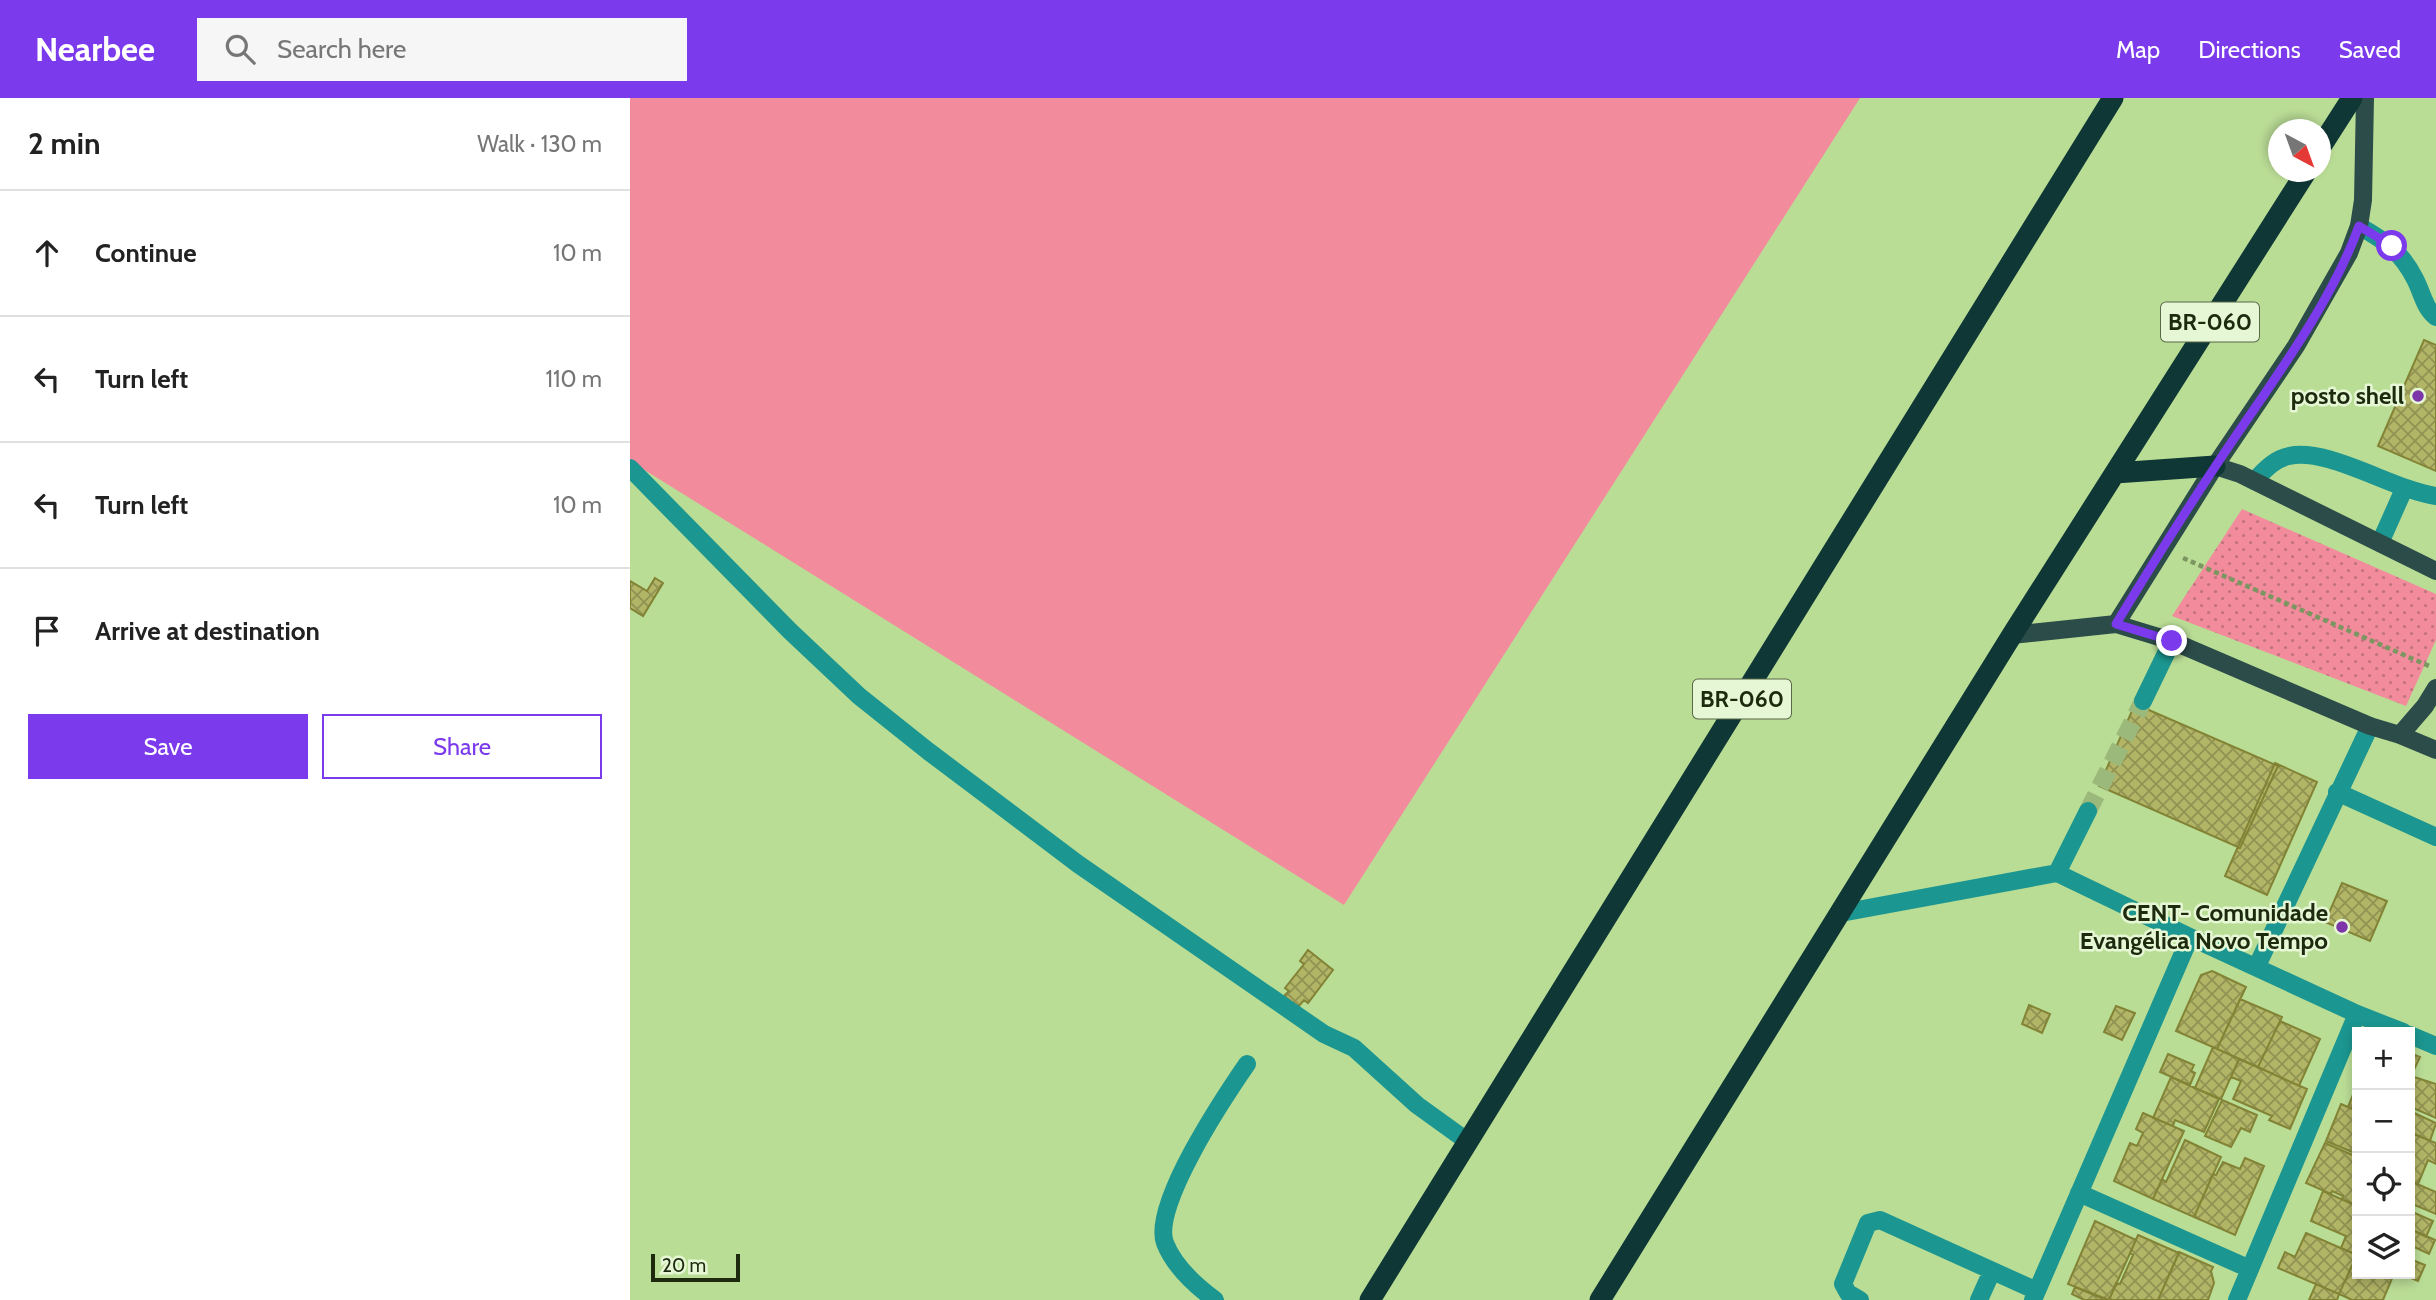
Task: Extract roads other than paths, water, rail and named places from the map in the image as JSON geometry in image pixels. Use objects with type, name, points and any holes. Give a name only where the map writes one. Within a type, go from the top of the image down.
[{"type":"highway","name":"BR-060","points":[[1370,1300],[2113,98]]},
{"type":"highway","points":[[2331,131],[2352,98]]},
{"type":"highway","name":"BR-060","points":[[1600,1300],[2012,635],[2300,182]]},
{"type":"highway","points":[[2115,473],[2215,466]]},
{"type":"main road","points":[[2116,624],[2215,466],[2296,346],[2349,253],[2359,226],[2363,200],[2365,98]]},
{"type":"main road","points":[[2215,466],[2254,481],[2436,571]]},
{"type":"main road","points":[[2012,635],[2116,624],[2172,641],[2370,726],[2436,750]]},
{"type":"main road","points":[[2400,735],[2425,706],[2436,688]]},
{"type":"street","points":[[2359,226],[2392,246],[2405,261],[2416,279],[2424,301],[2436,317]]},
{"type":"street","points":[[2254,481],[2278,460],[2306,454],[2323,457],[2404,489],[2436,496]]},
{"type":"street","points":[[630,468],[790,631],[859,696],[1078,864],[1324,1034],[1354,1048],[1417,1105],[1467,1141]]},
{"type":"street","points":[[2380,543],[2404,489]]},
{"type":"street","points":[[2143,701],[2172,641]]},
{"type":"street","points":[[2257,967],[2370,726]]},
{"type":"street","points":[[2337,792],[2436,837]]},
{"type":"street","points":[[2057,873],[2088,811]]},
{"type":"street","points":[[1841,913],[2057,873],[2190,937],[2390,1027]]},
{"type":"street","points":[[1860,1300],[1847,1293],[1843,1284],[1868,1223],[1880,1220],[1992,1271],[2035,1295],[2190,937]]},
{"type":"street","points":[[2237,1300],[2357,1014]]},
{"type":"street","points":[[2415,1037],[2436,1046]]},
{"type":"street","points":[[1215,1300],[1178,1266],[1164,1241],[1166,1215],[1179,1177],[1214,1112],[1247,1064]]},
{"type":"street","points":[[2079,1193],[2250,1269]]},
{"type":"street","points":[[1979,1300],[1992,1271]]},
{"type":"tunnel","points":[[2088,811],[2143,701]]},
{"type":"place","name":"posto shell","points":[[2418,396]]},
{"type":"place","name":"CENT- Comunidade Evangélica Novo Tempo","points":[[2342,927]]}]
